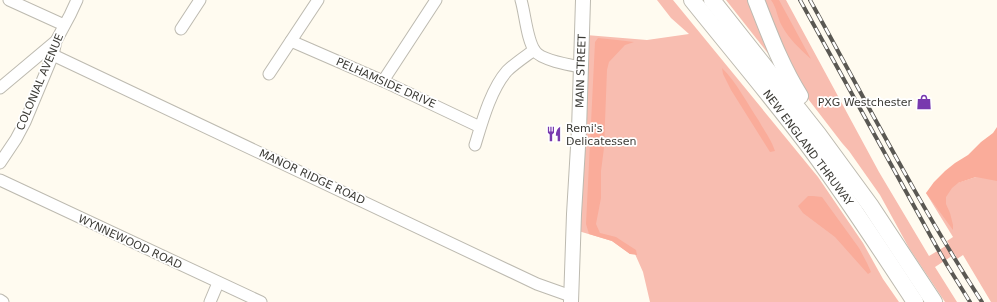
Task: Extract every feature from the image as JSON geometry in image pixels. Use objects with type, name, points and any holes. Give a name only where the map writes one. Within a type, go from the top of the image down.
[{"type":"highway","name":"NEW ENGLAND THRUWAY","points":[[692,0],[802,138],[845,197],[893,255],[922,299]]},
{"type":"highway","name":"NEW ENGLAND THRUWAY","points":[[712,0],[805,116],[870,205],[893,255]]},
{"type":"highway","points":[[756,0],[778,55],[791,82],[870,205]]},
{"type":"main road","name":"MAIN STREET","points":[[571,297],[579,130],[583,0]]},
{"type":"street","points":[[9,0],[64,25]]},
{"type":"street","name":"COLONIAL AVENUE","points":[[0,163],[25,122],[53,55],[56,41],[77,0]]},
{"type":"street","points":[[181,29],[200,0]]},
{"type":"street","points":[[269,74],[318,0]]},
{"type":"street","points":[[383,81],[436,0]]},
{"type":"street","points":[[521,0],[530,43],[537,54],[569,65],[581,67]]},
{"type":"street","points":[[0,88],[56,41]]},
{"type":"street","name":"PELHAMSIDE DRIVE","points":[[291,41],[383,81],[480,127]]},
{"type":"street","points":[[475,145],[480,127],[500,79],[508,70],[534,50]]},
{"type":"street","name":"MANOR RIDGE ROAD","points":[[53,55],[537,284],[571,297]]},
{"type":"street","name":"WYNNEWOOD ROAD","points":[[0,180],[261,302]]},
{"type":"street","points":[[210,302],[218,283]]},
{"type":"street","points":[[0,300],[4,302]]},
{"type":"shaded area","points":[[657,0],[673,0],[818,177],[863,243],[883,279],[899,302],[650,302],[643,272],[635,254],[630,254],[612,241],[575,230],[586,35],[647,40],[689,34],[671,18]]},
{"type":"shaded area","points":[[726,0],[750,0],[772,54],[770,56]]},
{"type":"shaded area","points":[[762,0],[786,0],[879,172],[929,256],[949,244],[947,241],[953,237],[926,193],[976,177],[997,174],[997,302],[991,302],[963,255],[957,259],[955,254],[935,267],[957,302],[945,302],[909,248],[880,195],[849,151],[802,91]]},
{"type":"shaded area","points":[[771,0],[779,0],[811,59],[795,44],[785,31],[780,23],[775,6]]},
{"type":"shaded area","points":[[598,38],[634,42],[625,45],[609,62],[607,70],[604,148],[601,171],[601,198],[596,224],[600,233],[616,237],[636,250],[637,255],[630,254],[612,241],[589,234],[586,224],[595,42]]},
{"type":"shaded area","points":[[722,68],[742,93],[772,143],[775,151],[770,152],[731,90],[723,74]]},
{"type":"shaded area","points":[[997,127],[997,181],[976,177],[958,183],[952,188],[946,197],[946,204],[950,213],[953,230],[926,193],[945,171],[968,155],[993,133]]},
{"type":"shaded area","points":[[808,196],[822,197],[859,248],[871,272],[868,274],[835,237],[803,213],[798,206]]},
{"type":"railway","points":[[800,0],[935,244],[970,302]]},
{"type":"railway","points":[[810,0],[936,228],[982,302]]},
{"type":"place","name":"PXG Westchester","points":[[924,102]]},
{"type":"place","name":"Remi's Delicatessen","points":[[554,134]]}]
